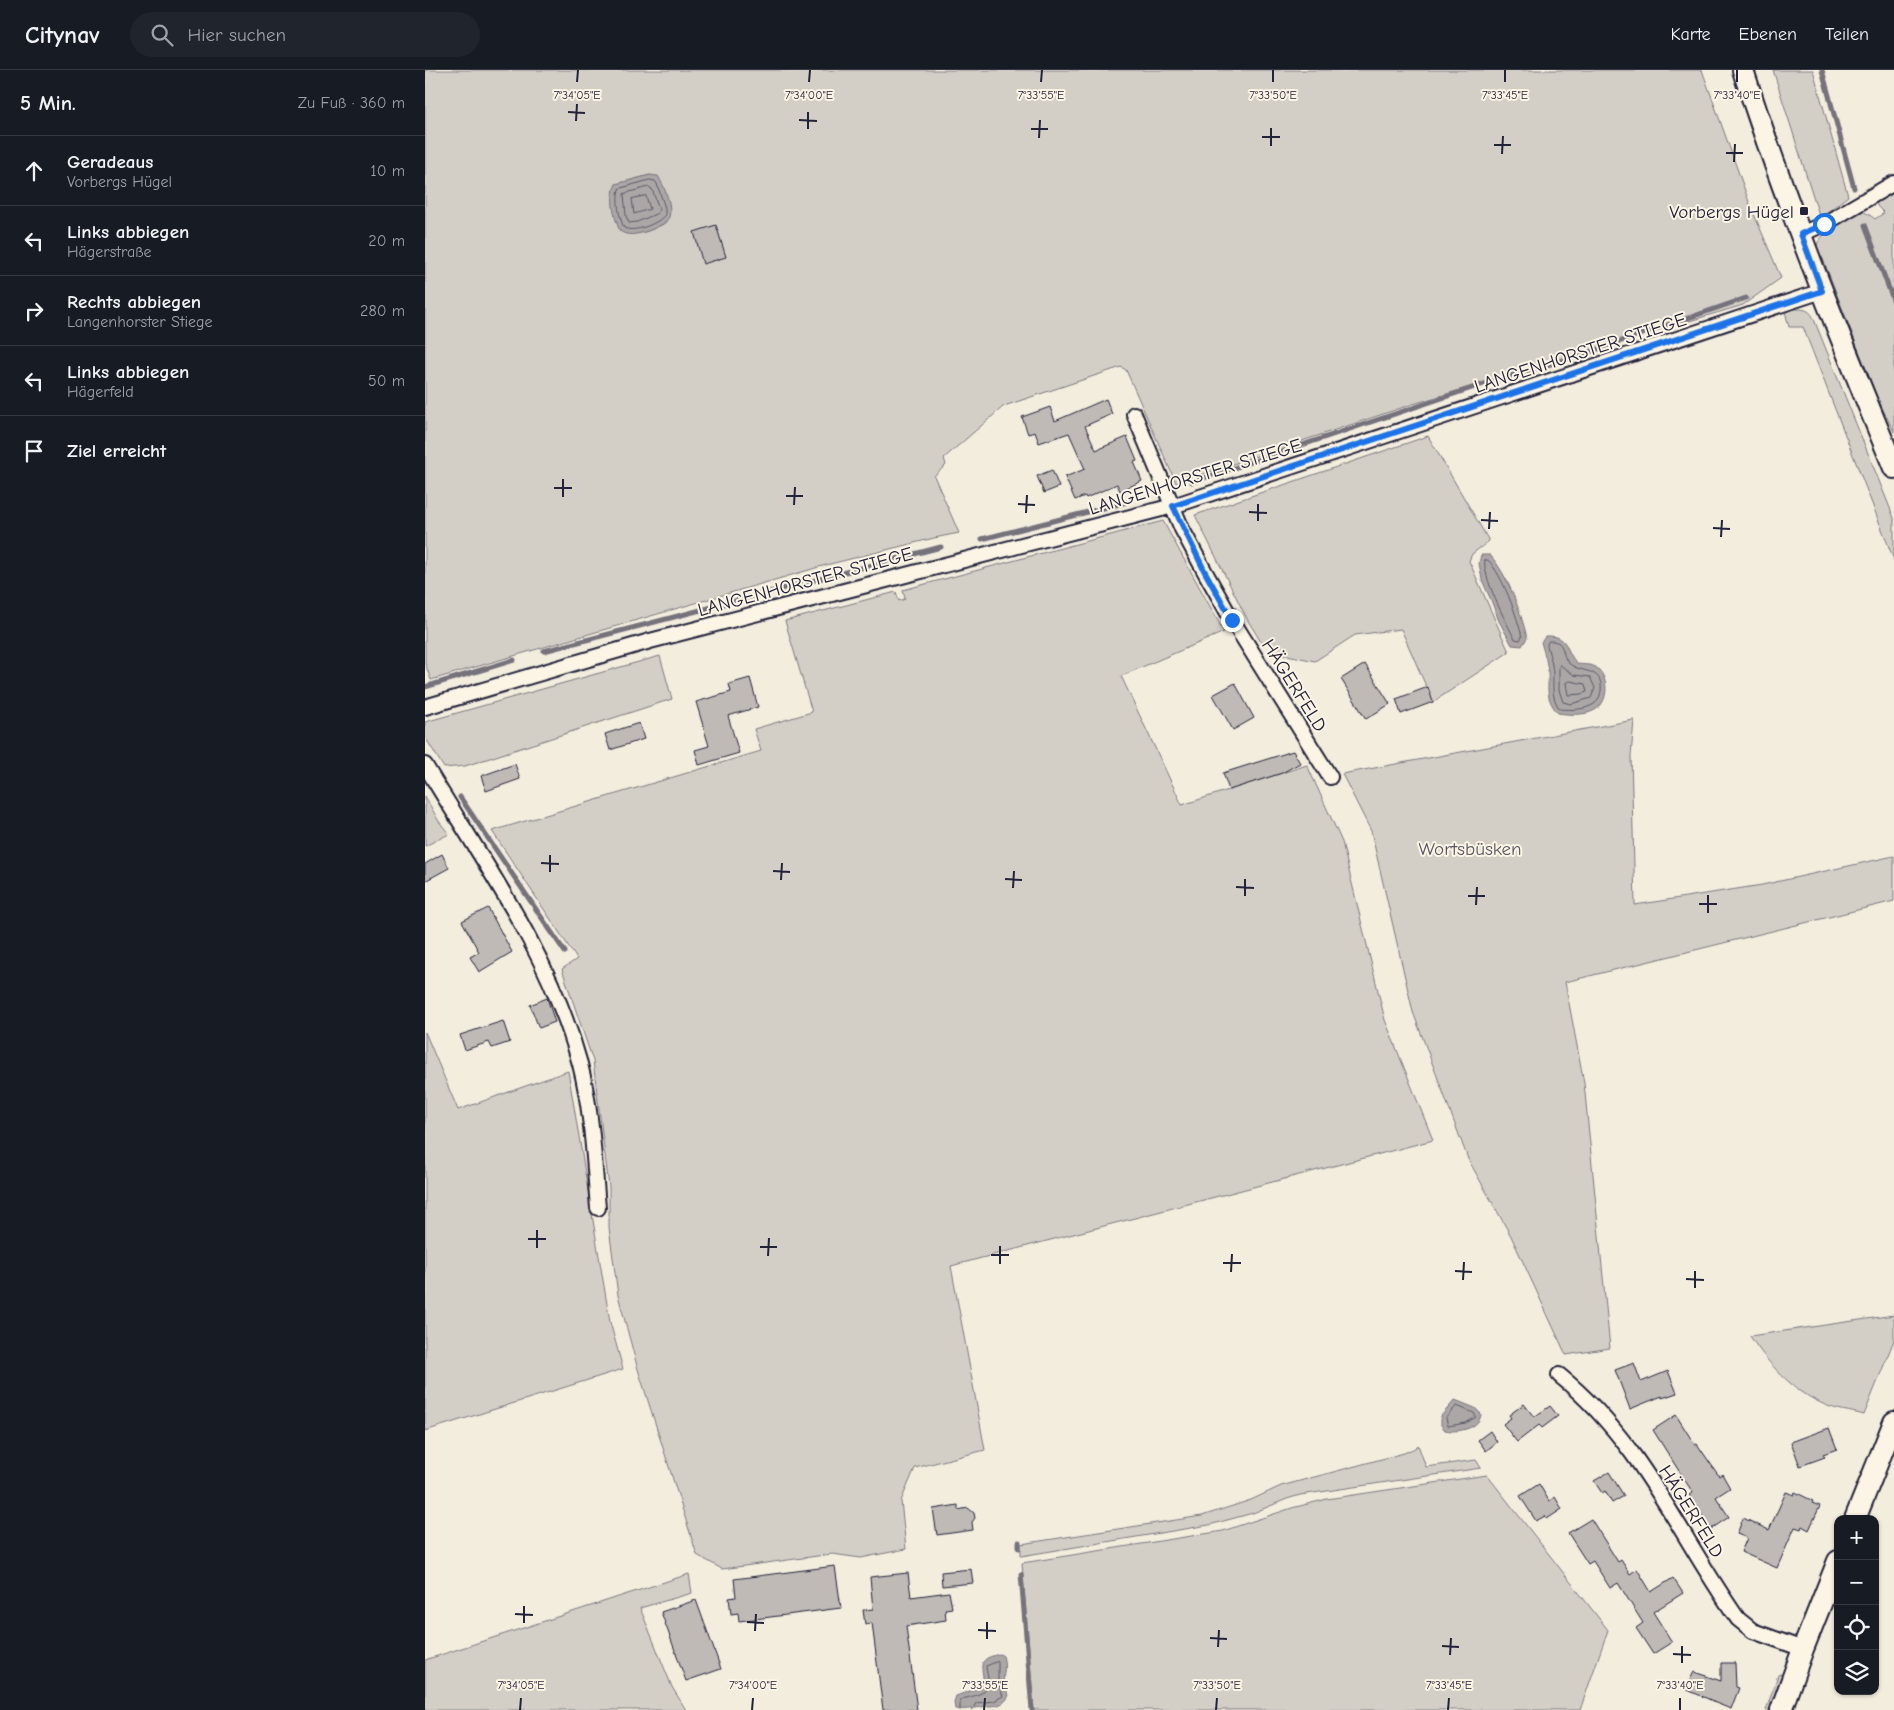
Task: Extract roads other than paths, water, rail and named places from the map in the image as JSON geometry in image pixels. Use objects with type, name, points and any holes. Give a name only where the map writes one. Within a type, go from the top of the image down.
[{"type":"main road","points":[[1743,70],[1773,161],[1822,291],[1894,468]]},
{"type":"main road","points":[[1857,1515],[1894,1422]]},
{"type":"main road","points":[[1781,1710],[1834,1571]]},
{"type":"street","points":[[1801,234],[1824,224],[1894,183]]},
{"type":"street","name":"LANGENHORSTER STIEGE","points":[[425,707],[650,640],[1173,506],[1822,291]]},
{"type":"street","name":"HÄGERFELD","points":[[1134,414],[1173,506],[1205,572],[1232,620],[1330,777]]},
{"type":"street","points":[[425,765],[513,907],[542,960],[554,988],[573,1042],[586,1094],[598,1208]]},
{"type":"street","name":"HÄGERFELD","points":[[1559,1375],[1577,1390],[1610,1424],[1629,1448],[1649,1476],[1739,1620],[1753,1631],[1803,1649]]},
{"type":"water","points":[[650,175],[658,176],[663,185],[670,207],[669,217],[662,224],[650,230],[637,234],[624,233],[620,231],[613,208],[613,195],[616,184]]},
{"type":"water","points":[[1481,555],[1490,555],[1497,563],[1508,583],[1527,638],[1522,646],[1512,645],[1499,621],[1482,580],[1479,563]]},
{"type":"water","points":[[1546,636],[1560,638],[1578,664],[1593,666],[1601,672],[1605,682],[1606,693],[1602,703],[1595,710],[1580,714],[1568,714],[1558,713],[1553,707],[1550,701],[1547,665],[1541,642]]},
{"type":"water","points":[[1455,1400],[1475,1408],[1481,1414],[1477,1423],[1467,1429],[1445,1430],[1441,1425],[1441,1416]]},
{"type":"water","points":[[1000,1654],[1003,1656],[1005,1667],[1004,1683],[1009,1695],[1007,1699],[997,1705],[955,1709],[954,1702],[956,1696],[981,1687],[983,1682],[982,1663]]},
{"type":"waterway","points":[[1822,70],[1854,188]]},
{"type":"waterway","points":[[1865,225],[1894,302]]},
{"type":"waterway","points":[[1192,482],[1484,384],[1587,353],[1746,298]]},
{"type":"waterway","points":[[982,539],[1127,502]]},
{"type":"waterway","points":[[544,651],[941,547]]},
{"type":"waterway","points":[[425,687],[514,660]]},
{"type":"waterway","points":[[460,797],[565,952]]},
{"type":"waterway","points":[[1019,1542],[1019,1548]]},
{"type":"waterway","points":[[1021,1574],[1032,1710]]},
{"type":"place","name":"Vorbergs Hügel","points":[[1804,211]]},
{"type":"park label","name":"Wortsbüsken","points":[[1470,848]]}]
